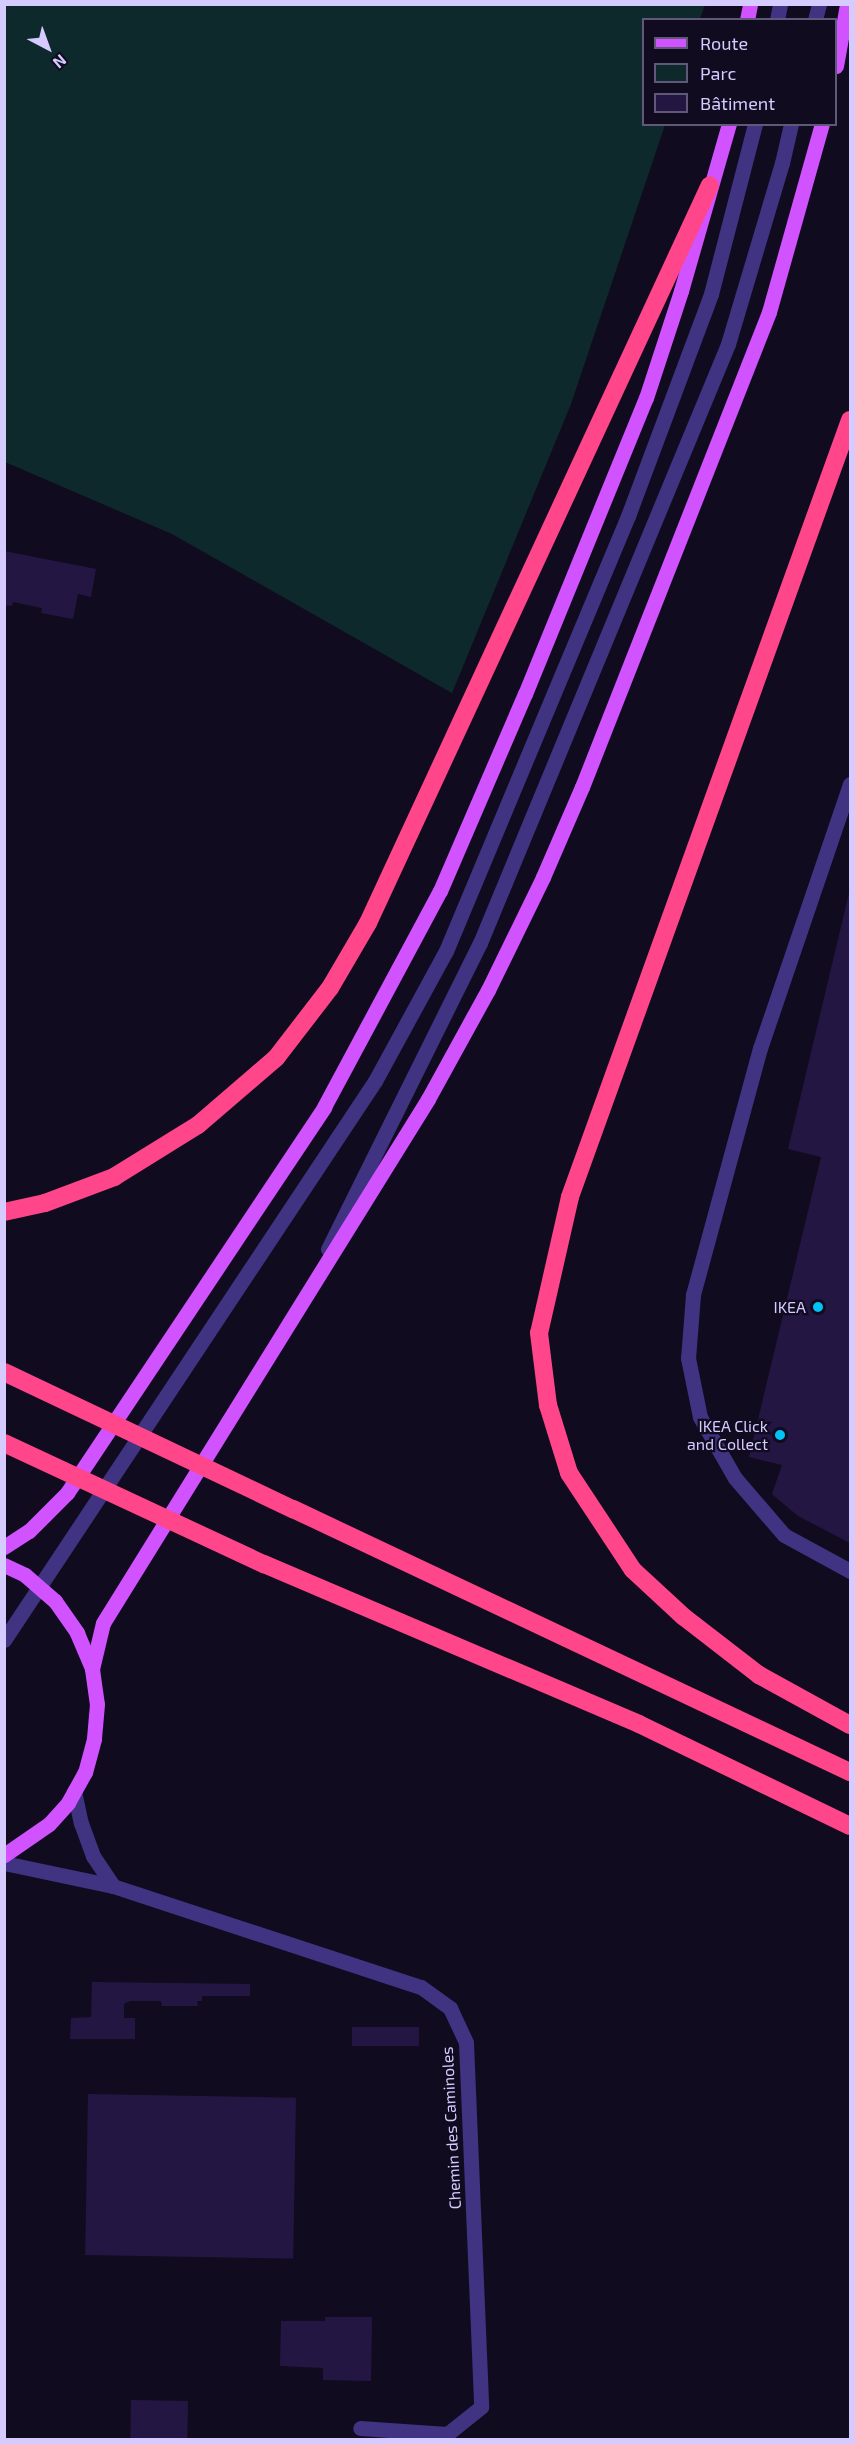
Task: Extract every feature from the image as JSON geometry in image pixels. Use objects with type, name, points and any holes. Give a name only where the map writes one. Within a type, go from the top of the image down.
[{"type":"highway","points":[[4,1212],[45,1203],[114,1177],[198,1125],[276,1058],[330,988],[373,912],[710,185]]},
{"type":"highway","points":[[850,421],[570,1197],[539,1333],[548,1405],[570,1473],[633,1570],[684,1617],[759,1674],[850,1725]]},
{"type":"highway","points":[[4,1372],[850,1772]]},
{"type":"highway","points":[[4,1443],[264,1564],[639,1724],[850,1826]]},
{"type":"main road","points":[[837,60],[847,4]]},
{"type":"main road","points":[[4,1548],[29,1531],[67,1493],[318,1117],[440,891],[525,694],[646,399],[681,291],[728,126]]},
{"type":"main road","points":[[92,1669],[103,1623],[428,1099],[488,990],[552,857],[769,312],[821,126]]},
{"type":"main road","points":[[4,1565],[25,1575],[55,1601],[77,1633],[92,1669],[97,1704],[94,1738],[85,1772],[68,1803],[49,1824],[4,1856]]},
{"type":"street","points":[[4,1640],[368,1091],[446,951],[628,516],[707,306],[747,164],[755,126]]},
{"type":"street","points":[[304,1298],[485,932],[728,344],[782,163],[791,126]]},
{"type":"street","points":[[850,784],[760,1048],[693,1295],[688,1358],[700,1417],[735,1478],[784,1535],[850,1571]]},
{"type":"street","points":[[74,1791],[81,1823],[93,1856],[113,1886]]},
{"type":"street","name":"Chemin des Caminoles","points":[[4,1863],[113,1886],[421,1987],[450,2008],[466,2043],[481,2407],[447,2434],[360,2428]]},
{"type":"green space","points":[[5,4],[705,5],[700,18],[642,18],[642,126],[665,126],[571,404],[452,693],[172,534],[5,462]]},
{"type":"building","points":[[4,551],[96,569],[91,597],[78,594],[73,619],[41,613],[42,608],[13,602],[12,606],[4,605]]},
{"type":"building","name":"IKEA","points":[[850,889],[850,1543],[798,1516],[772,1494],[782,1465],[749,1457],[821,1157],[788,1149]]},
{"type":"building","points":[[92,1982],[250,1984],[250,1996],[202,1996],[202,2001],[197,2001],[198,2006],[162,2006],[161,2001],[130,2001],[124,2004],[124,2018],[135,2018],[135,2039],[70,2039],[71,2018],[91,2017]]},
{"type":"building","points":[[352,2027],[419,2027],[419,2046],[352,2046]]},
{"type":"building","points":[[88,2094],[296,2098],[293,2259],[85,2255]]},
{"type":"building","points":[[325,2317],[372,2317],[371,2381],[323,2380],[323,2368],[280,2366],[281,2321],[325,2321]]},
{"type":"building","points":[[131,2400],[188,2401],[187,2440],[130,2439]]},
{"type":"place","name":"IKEA","points":[[818,1307]]},
{"type":"place","name":"IKEA Click and Collect","points":[[780,1435]]}]
